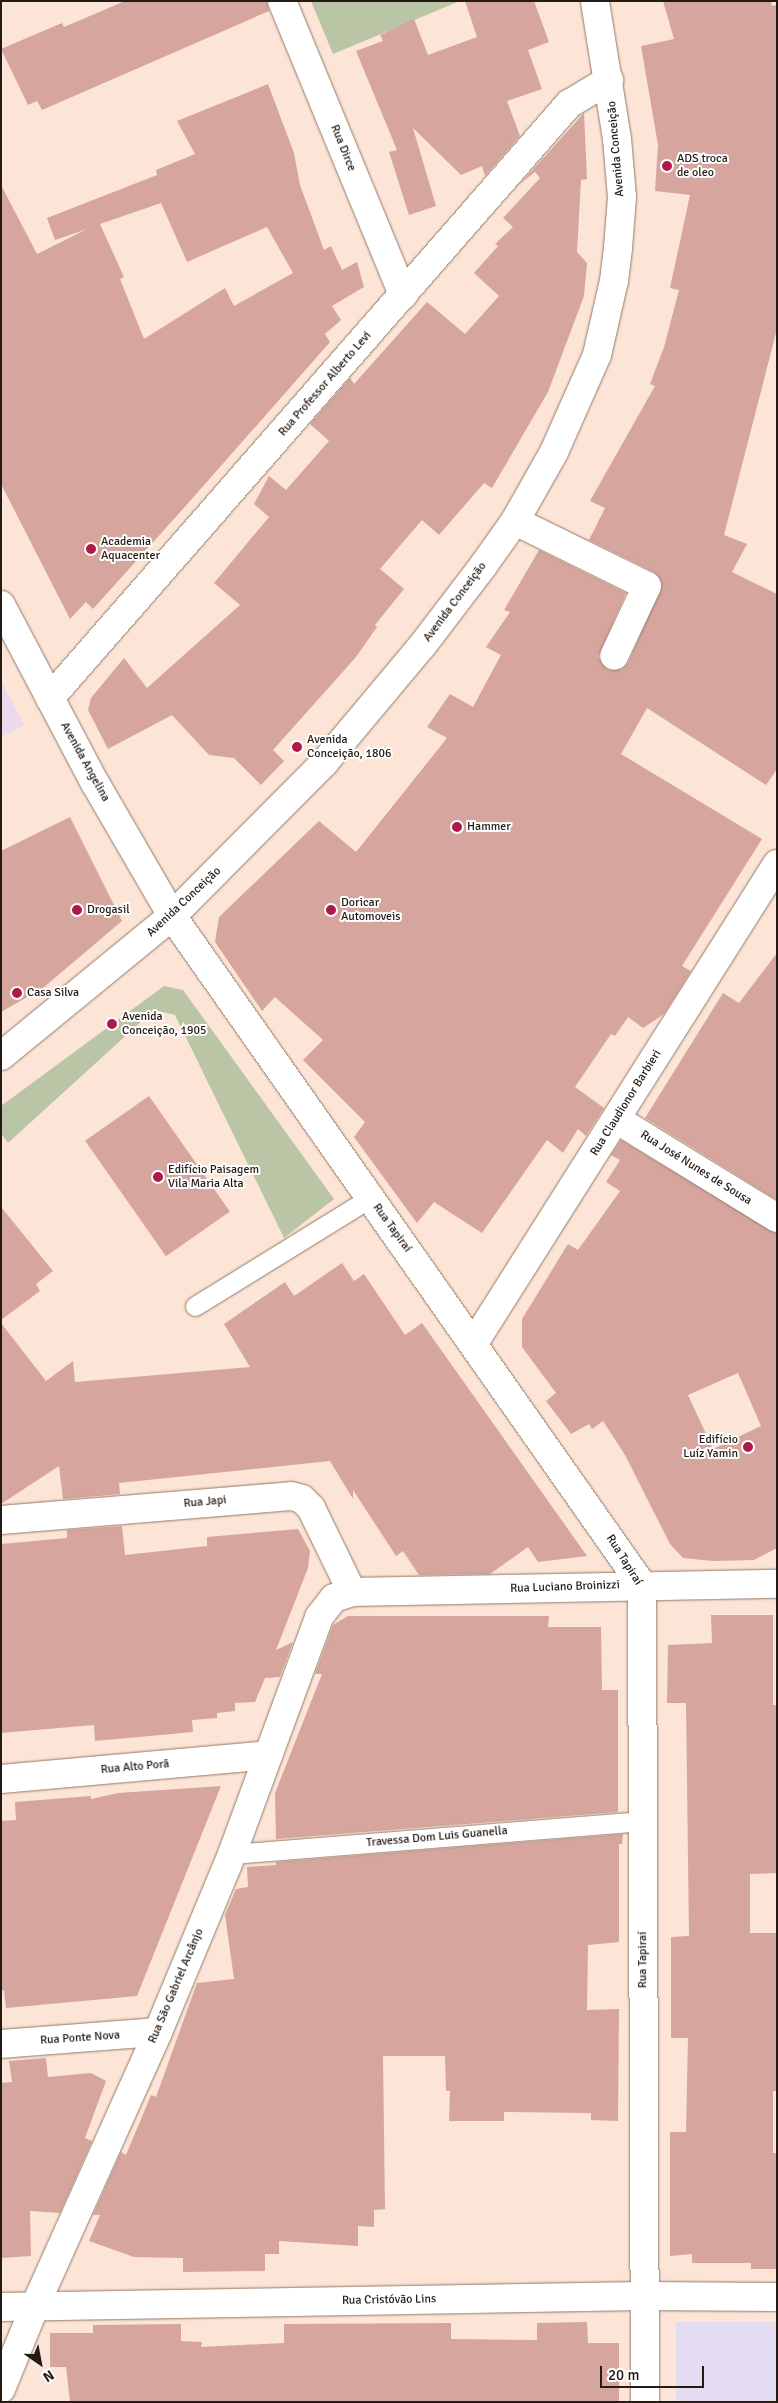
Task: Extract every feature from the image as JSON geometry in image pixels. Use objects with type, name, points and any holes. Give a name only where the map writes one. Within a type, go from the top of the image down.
[{"type":"street","name":"Rua Dirce","points":[[282,1],[403,295]]},
{"type":"street","name":"Avenida Conceição","points":[[1,1056],[172,916],[282,809],[345,739],[422,646],[515,521],[580,400],[596,355],[614,281],[622,197],[609,80],[595,1]]},
{"type":"street","name":"Rua Professor Alberto Levi","points":[[50,698],[569,104],[609,80]]},
{"type":"street","points":[[515,521],[647,586],[614,656]]},
{"type":"street","name":"Avenida Angelina","points":[[1,606],[50,698],[172,916]]},
{"type":"street","name":"Rua Claudionor Barbieri","points":[[474,1343],[777,864]]},
{"type":"street","name":"Rua Tapiraí","points":[[172,916],[621,1552],[642,1585],[645,2402]]},
{"type":"street","name":"Rua José Nunes de Sousa","points":[[616,1119],[777,1218]]},
{"type":"street","name":"Rua Japi","points":[[1,1520],[291,1496],[302,1499],[311,1508],[352,1592]]},
{"type":"street","points":[[597,1586],[610,1573],[621,1552]]},
{"type":"street","name":"Rua Luciano Broinizzi","points":[[352,1592],[642,1585],[777,1584]]},
{"type":"street","name":"Rua São Gabriel Arcânjo","points":[[1,2389],[35,2306],[158,2032],[232,1854],[319,1617],[334,1598],[352,1592]]},
{"type":"street","name":"Rua Alto Porã","points":[[1,1779],[268,1755]]},
{"type":"street","name":"Rua Ponte Nova","points":[[1,2044],[158,2032]]},
{"type":"street","name":"Rua Cristóvão Lins","points":[[1,2307],[644,2296],[777,2297]]},
{"type":"lane","points":[[195,1306],[370,1198]]},
{"type":"lane","name":"Travessa Dom Luis Guanella","points":[[232,1854],[643,1821]]},
{"type":"shaded area","points":[[1,680],[24,725],[1,737]]},
{"type":"shaded area","points":[[676,2322],[777,2322],[777,2402],[676,2402]]},
{"type":"green space","points":[[311,1],[460,1],[333,54]]},
{"type":"green space","points":[[164,986],[183,990],[334,1199],[284,1238],[175,1015],[154,1010],[8,1143],[1,1133],[1,1106]]},
{"type":"building","points":[[125,1],[267,1],[269,11],[42,110],[37,101],[28,105],[1,49],[62,23],[64,27]]},
{"type":"building","points":[[465,1],[534,1],[549,42],[528,50],[542,89],[507,101],[520,136],[485,176],[482,166],[461,175],[413,128],[436,206],[409,215],[389,152],[397,150],[356,51],[383,41],[380,35],[414,19],[428,55],[477,37]]},
{"type":"building","points":[[663,1],[771,1],[772,6],[777,5],[777,329],[724,535],[747,544],[732,572],[777,594],[777,769],[766,785],[647,708],[621,754],[762,839],[682,966],[691,971],[664,1014],[643,1028],[628,1017],[615,1036],[611,1034],[575,1087],[604,1108],[586,1136],[578,1129],[563,1153],[547,1140],[482,1233],[434,1202],[417,1223],[354,1137],[365,1122],[303,1060],[323,1040],[275,997],[262,1011],[215,942],[219,917],[319,821],[356,852],[447,738],[427,727],[450,694],[473,707],[501,655],[486,647],[510,612],[504,610],[539,550],[626,593],[598,657],[608,670],[622,669],[628,663],[662,584],[654,572],[589,540],[605,508],[590,501],[655,386],[650,384],[664,347],[679,290],[670,288],[690,195],[655,191],[658,145],[641,46],[674,39]]},
{"type":"building","points":[[268,84],[294,153],[300,185],[324,250],[331,246],[342,270],[357,262],[364,287],[332,306],[341,320],[325,334],[330,342],[191,500],[93,609],[86,602],[70,619],[1,484],[1,185],[37,254],[87,229],[55,240],[47,218],[157,175],[156,170],[195,154],[177,121]],"holes":[[[161,203],[187,262],[267,227],[293,273],[234,306],[225,288],[144,339],[120,279],[124,277],[100,224]]]},
{"type":"building","points":[[584,113],[587,179],[581,180],[577,252],[587,263],[584,296],[548,392],[492,488],[484,483],[439,535],[422,520],[380,569],[404,589],[375,625],[377,627],[356,657],[273,750],[284,761],[261,785],[234,758],[209,755],[172,715],[108,749],[88,710],[91,698],[124,658],[147,688],[240,605],[214,583],[269,517],[254,504],[269,476],[286,490],[329,441],[310,424],[350,378],[354,384],[427,302],[465,334],[499,296],[474,273],[498,246],[495,244],[513,227],[503,218],[540,178],[535,172],[520,184]]},
{"type":"building","points":[[70,817],[122,921],[43,988],[1,1012],[1,851]]},
{"type":"building","points":[[777,953],[777,1200],[645,1118],[723,993],[739,1003]]},
{"type":"building","name":"Edifício Paisagem Vila Maria Alta","points":[[149,1096],[230,1212],[166,1256],[85,1141]]},
{"type":"building","points":[[621,1140],[777,1234],[777,1548],[754,1560],[713,1561],[683,1558],[670,1544],[625,1455],[603,1421],[592,1429],[589,1424],[571,1434],[546,1401],[556,1393],[522,1347],[522,1319],[568,1244],[578,1250],[620,1191],[606,1182],[620,1160],[611,1155]],"holes":[[[738,1373],[761,1426],[713,1449],[688,1395]]]},
{"type":"building","points":[[1,1207],[53,1271],[36,1284],[40,1291],[1,1320]]},
{"type":"building","points":[[342,1263],[354,1281],[364,1274],[405,1335],[422,1323],[587,1556],[538,1562],[528,1547],[490,1574],[419,1575],[403,1551],[396,1556],[353,1490],[353,1499],[330,1461],[119,1483],[120,1494],[63,1499],[59,1466],[1,1504],[1,1323],[46,1381],[73,1361],[75,1382],[250,1367],[224,1324],[285,1282],[294,1296]]},
{"type":"building","points":[[122,1526],[125,1555],[207,1546],[207,1537],[298,1529],[310,1551],[308,1568],[276,1650],[293,1642],[280,1677],[265,1678],[255,1702],[235,1703],[235,1711],[217,1713],[217,1718],[192,1720],[193,1732],[95,1741],[94,1725],[1,1733],[1,1544],[67,1538],[67,1530]]},
{"type":"building","points":[[711,1615],[773,1615],[773,1705],[777,1705],[777,1873],[750,1874],[750,1933],[777,1933],[777,2091],[773,2091],[773,2153],[777,2153],[777,2269],[751,2269],[751,2263],[692,2263],[692,2254],[670,2256],[670,2132],[686,2132],[688,2038],[671,2038],[671,1937],[689,1936],[686,1703],[667,1703],[668,1645],[712,1643]]},
{"type":"building","points":[[348,1616],[549,1616],[548,1627],[601,1627],[602,1690],[618,1690],[618,1812],[276,1839],[275,1793],[322,1674],[315,1674],[333,1625]]},
{"type":"building","points":[[221,1786],[137,1996],[6,2008],[4,1990],[1,1991],[1,1821],[16,1820],[15,1802],[91,1796],[91,1799],[118,1793]]},
{"type":"building","points":[[623,1834],[622,1844],[619,1844],[619,1942],[588,1945],[587,2010],[619,2009],[618,2121],[591,2120],[591,2113],[504,2112],[504,2121],[449,2121],[450,2091],[446,2091],[445,2056],[383,2056],[385,2209],[374,2210],[374,2227],[358,2226],[358,2246],[279,2241],[279,2254],[265,2254],[265,2271],[183,2272],[183,2258],[134,2257],[89,2241],[100,2215],[93,2215],[121,2152],[126,2155],[151,2095],[156,2097],[197,1983],[234,1979],[225,1915],[236,1889],[248,1887],[247,1867],[276,1865],[276,1862]]},
{"type":"building","points":[[46,2058],[48,2077],[91,2073],[106,2081],[85,2138],[92,2141],[60,2213],[30,2211],[31,2256],[1,2258],[1,2083],[12,2082],[9,2061]]},
{"type":"building","points":[[587,2322],[588,2343],[619,2343],[619,2402],[70,2402],[66,2367],[50,2367],[50,2333],[93,2333],[93,2325],[181,2324],[181,2341],[202,2342],[201,2347],[284,2343],[284,2324],[451,2323],[451,2339],[537,2340],[537,2323]]},
{"type":"place","name":"ADS troca de oleo","points":[[667,166]]},
{"type":"place","name":"Academia Aquacenter","points":[[91,549]]},
{"type":"place","name":"Avenida Conceição, 1806","points":[[297,747]]},
{"type":"place","name":"Hammer","points":[[457,827]]},
{"type":"place","name":"Drogasil","points":[[77,910]]},
{"type":"place","name":"Doricar Automoveis","points":[[331,910]]},
{"type":"place","name":"Casa Silva","points":[[17,993]]},
{"type":"place","name":"Avenida Conceição, 1905","points":[[112,1024]]},
{"type":"place","name":"Edifício Paisagem Vila Maria Alta","points":[[158,1177]]},
{"type":"place","name":"Edifício Luíz Yamin","points":[[748,1447]]}]
